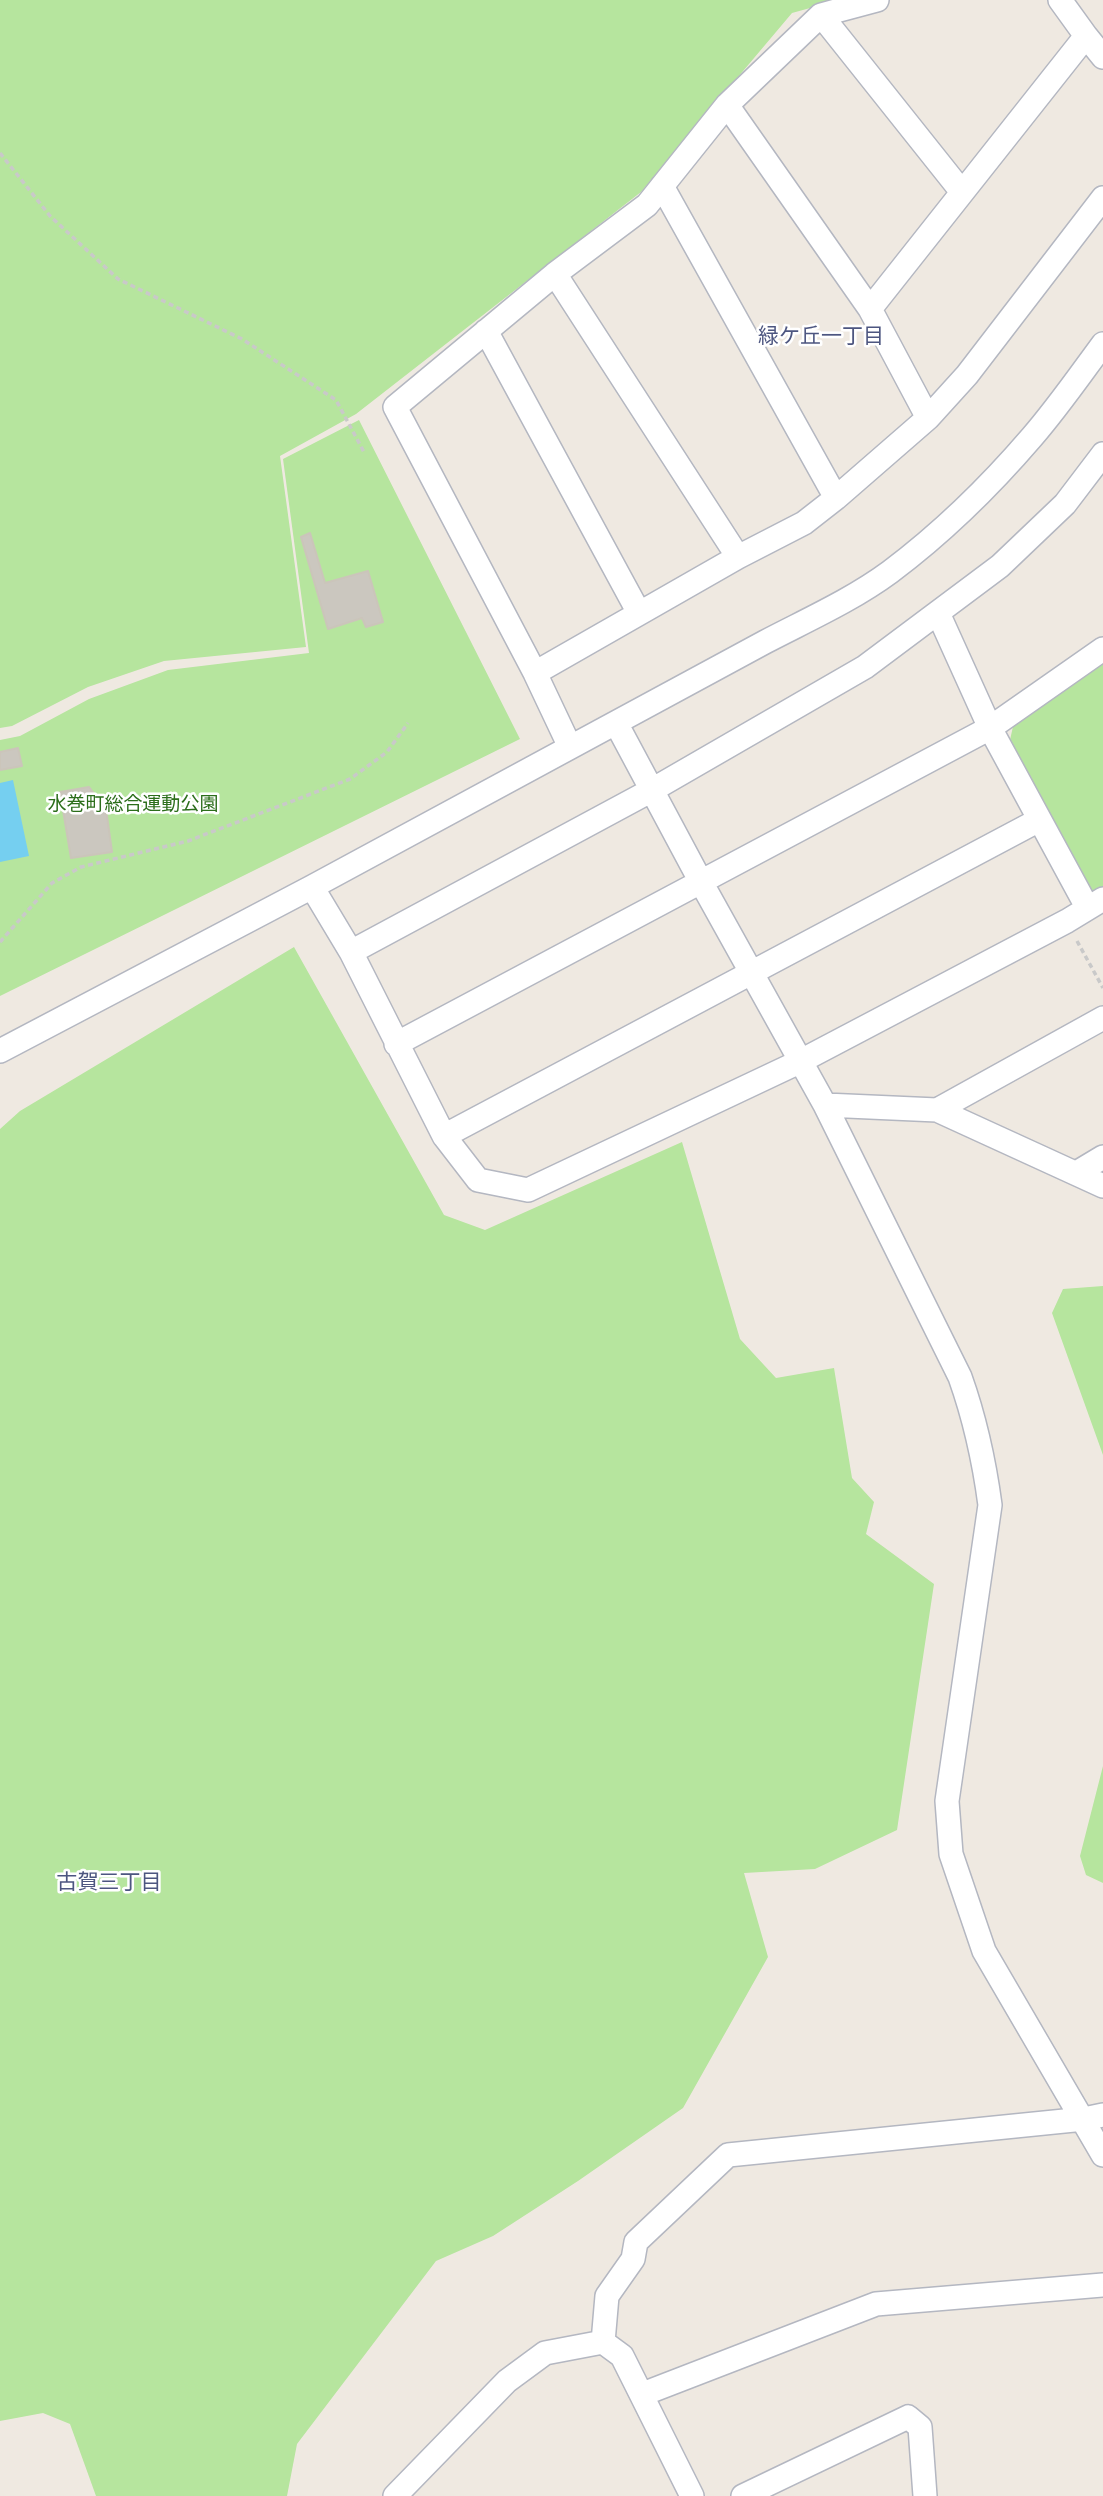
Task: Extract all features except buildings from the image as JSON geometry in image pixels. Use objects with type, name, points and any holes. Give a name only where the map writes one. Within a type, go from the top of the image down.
[{"type":"street","points":[[570,747],[535,673],[395,407],[555,274],[647,205],[727,105],[821,15],[877,0]]},
{"type":"street","points":[[1060,0],[1103,57]]},
{"type":"street","points":[[821,15],[962,192]]},
{"type":"street","points":[[870,309],[1086,36]]},
{"type":"street","points":[[727,105],[870,309],[928,418]]},
{"type":"street","points":[[662,186],[836,498]]},
{"type":"street","points":[[535,673],[738,556],[804,523],[836,498],[928,418],[967,375],[1103,198]]},
{"type":"street","points":[[555,274],[738,556]]},
{"type":"street","points":[[486,331],[639,613]]},
{"type":"street","points":[[0,1051],[830,609],[888,573],[941,529],[1033,436],[1103,344]]},
{"type":"street","points":[[351,952],[652,790],[865,667],[1000,566],[1065,504],[1103,454]]},
{"type":"street","points":[[312,887],[351,952],[444,1136],[478,1180],[528,1190],[799,1062],[1066,921],[1095,903],[1039,820],[990,727],[938,613]]},
{"type":"street","points":[[396,1044],[990,727],[1103,649]]},
{"type":"street","points":[[616,723],[799,1062],[825,1105],[960,1377],[975,1418],[990,1505],[947,1801],[951,1854],[984,1951],[1093,2118],[1103,2155]]},
{"type":"street","points":[[444,1136],[1039,820]]},
{"type":"street","points":[[937,1110],[1103,1018]]},
{"type":"street","points":[[825,1105],[937,1110],[1078,1172],[1103,1186]]},
{"type":"street","points":[[1078,1172],[1103,1157]]},
{"type":"street","points":[[603,2343],[607,2295],[633,2259],[636,2242],[728,2155],[1093,2118]]},
{"type":"street","points":[[643,2394],[876,2304],[1103,2285]]},
{"type":"street","points":[[395,2496],[507,2381],[545,2353],[603,2343],[622,2356],[692,2496]]},
{"type":"street","points":[[743,2496],[908,2417],[920,2427],[925,2496]]},
{"type":"path","points":[[0,153],[50,216],[118,279],[242,339],[336,400],[365,454]]},
{"type":"path","points":[[0,942],[52,883],[61,877],[81,867],[188,841],[350,779],[387,752],[408,723]]},
{"type":"path","points":[[1066,921],[1103,988]]},
{"type":"green space","points":[[0,0],[839,0],[792,13],[641,192],[356,414],[280,456],[306,647],[164,661],[88,687],[12,726],[0,728]]},
{"type":"green space","name":"水巻町総合運動公園","points":[[359,420],[520,739],[0,996],[0,740],[20,736],[89,699],[168,670],[309,653],[283,459]]},
{"type":"green space","points":[[1103,664],[1103,890],[1100,892],[1089,889],[1010,740],[1014,722]]},
{"type":"green space","points":[[294,947],[444,1215],[485,1230],[682,1142],[740,1339],[776,1378],[834,1368],[852,1478],[874,1502],[866,1534],[934,1584],[897,1830],[815,1869],[744,1873],[768,1957],[683,2108],[493,2236],[436,2261],[297,2444],[287,2496],[96,2496],[70,2424],[43,2413],[0,2421],[0,1129],[20,1111]]},
{"type":"green space","points":[[1103,1286],[1103,1455],[1052,1313],[1063,1289]]},
{"type":"green space","points":[[1103,1766],[1103,1883],[1086,1875],[1080,1856]]},
{"type":"water","points":[[13,780],[29,856],[0,862],[0,783]]},
{"type":"district","name":"緑ケ丘一丁目","points":[[821,337]]},
{"type":"district","name":"古賀三丁目","points":[[109,1883]]}]
